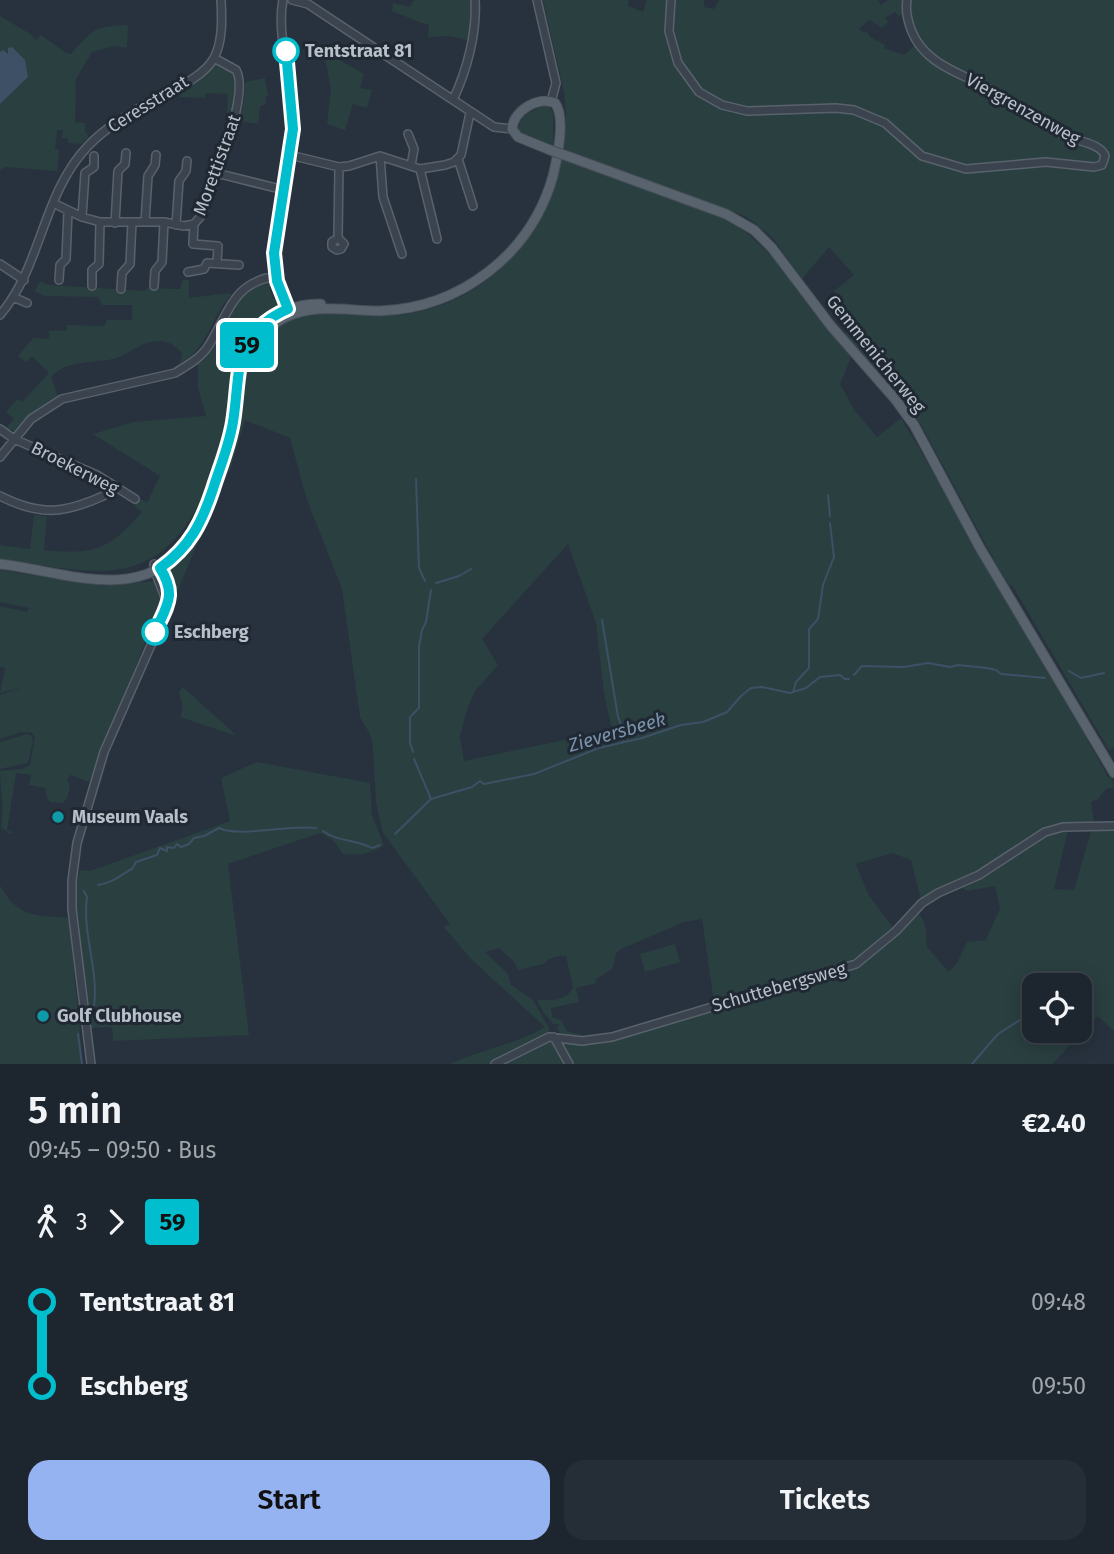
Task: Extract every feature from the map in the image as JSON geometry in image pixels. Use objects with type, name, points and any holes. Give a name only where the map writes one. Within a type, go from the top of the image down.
[{"type":"main road","points":[[0,564],[86,578],[125,575],[156,568],[183,541],[211,494],[229,442],[238,378],[250,351],[274,324],[289,312],[315,304],[349,309],[389,310],[438,300],[473,283],[513,251],[539,212],[553,176],[560,122],[558,107],[551,102],[541,101],[526,108],[515,118],[512,129]]},
{"type":"main road","name":"Gemmenicherweg","points":[[512,129],[518,138],[726,214],[754,230],[772,248],[831,326],[895,399],[914,425],[980,548],[1114,774]]},
{"type":"street","points":[[214,58],[220,35],[221,0]]},
{"type":"street","points":[[283,0],[281,17],[293,117],[290,155],[274,253],[276,276],[289,312]]},
{"type":"street","name":"Gemmenicherweg","points":[[292,0],[303,2],[317,10],[470,113],[498,129],[512,129]]},
{"type":"street","points":[[453,100],[460,85],[472,35],[476,16],[475,0]]},
{"type":"street","points":[[537,0],[556,83],[551,102]]},
{"type":"street","name":"Viergrenzenweg","points":[[671,0],[669,31],[678,63],[696,90],[722,105],[747,110],[853,110],[882,121],[922,156],[966,169],[1053,162],[1096,167],[1103,163],[1105,156],[1100,149],[1056,131],[984,86],[946,68],[929,56],[919,45],[911,27],[907,0]]},
{"type":"street","name":"Morettistraat","points":[[214,58],[236,70],[241,88],[237,110],[216,173],[201,216],[194,224],[193,244],[218,246],[217,263]]},
{"type":"street","name":"Ceresstraat","points":[[0,315],[15,298],[24,280],[64,177],[76,160],[112,125],[189,79],[214,58]]},
{"type":"street","points":[[290,155],[339,167],[380,156],[420,169],[445,165],[461,155],[470,113]]},
{"type":"street","points":[[408,134],[414,149],[411,166]]},
{"type":"street","points":[[115,223],[118,171],[125,164],[126,153]]},
{"type":"street","points":[[145,222],[148,176],[155,167],[156,155]]},
{"type":"street","points":[[82,217],[85,173],[94,167],[94,156]]},
{"type":"street","points":[[380,156],[383,197],[402,254]]},
{"type":"street","points":[[458,159],[473,206]]},
{"type":"street","points":[[176,225],[179,181],[186,171],[187,161]]},
{"type":"street","points":[[338,238],[339,167]]},
{"type":"street","points":[[420,169],[437,239]]},
{"type":"street","points":[[216,173],[284,190]]},
{"type":"street","points":[[53,203],[82,217],[100,222],[194,224]]},
{"type":"street","points":[[59,280],[60,265],[66,259],[68,211]]},
{"type":"street","points":[[92,286],[92,270],[99,264],[100,222]]},
{"type":"street","points":[[121,289],[122,273],[130,264],[132,222]]},
{"type":"street","points":[[154,286],[155,271],[162,262],[164,222]]},
{"type":"street","points":[[188,272],[204,269],[207,263],[239,265]]},
{"type":"street","points":[[0,264],[24,280]]},
{"type":"street","points":[[0,457],[31,419],[62,399],[175,373],[191,363],[208,346],[234,299],[243,289],[276,276]]},
{"type":"street","points":[[15,298],[27,303]]},
{"type":"street","name":"Broekerweg","points":[[0,429],[14,439],[97,475],[135,499]]},
{"type":"street","points":[[0,496],[36,510],[63,510],[107,494],[110,484]]},
{"type":"street","points":[[90,1064],[72,909],[72,881],[77,843],[104,752],[167,604],[156,568]]},
{"type":"street","name":"Schuttebergsweg","points":[[495,1064],[545,1039],[554,1037],[582,1041],[612,1037],[856,964],[896,930],[922,903],[979,875],[1045,832],[1056,828],[1114,826]]},
{"type":"street","points":[[554,1037],[569,1064]]},
{"type":"green space","points":[[414,0],[472,0],[468,40],[449,36],[428,37],[429,25],[392,12],[393,3],[410,7]]},
{"type":"green space","points":[[543,0],[629,0],[628,6],[643,12],[647,0],[704,0],[704,7],[714,9],[719,0],[878,0],[881,5],[888,0],[1114,0],[1114,747],[1109,750],[1012,585],[1010,586],[999,569],[920,423],[897,393],[895,384],[882,376],[845,334],[851,322],[834,291],[854,275],[829,247],[802,279],[773,238],[747,217],[564,149],[564,92]],"holes":[[[895,12],[898,16],[901,15],[914,46],[904,55],[884,48],[885,45],[870,37],[867,31],[865,33],[859,29],[869,20],[882,28],[888,22],[885,18]]]},
{"type":"green space","points":[[0,16],[36,40],[41,35],[71,54],[95,31],[108,26],[128,25],[127,48],[113,46],[92,52],[76,79],[75,122],[85,123],[85,131],[89,137],[81,144],[68,143],[68,139],[62,138],[63,130],[57,130],[57,171],[6,167],[0,170],[0,104],[28,77],[9,52],[0,52]]},
{"type":"green space","points":[[332,56],[364,74],[360,88],[372,90],[367,108],[353,104],[345,130],[327,124],[331,89],[325,58]]},
{"type":"green space","points":[[214,65],[220,65],[235,75],[236,102],[231,117],[227,113],[228,94],[205,93],[205,98],[180,97],[177,92]]},
{"type":"green space","points":[[265,78],[268,96],[265,97],[266,104],[260,106],[258,124],[239,121],[245,82]]},
{"type":"green space","points":[[540,107],[549,107],[553,112],[553,146],[523,134],[518,128],[524,116]]},
{"type":"green space","points":[[562,159],[723,218],[747,233],[776,260],[851,358],[840,384],[855,411],[877,437],[901,418],[1033,641],[1108,777],[1112,778],[1114,788],[1107,788],[1098,799],[1091,802],[1094,822],[1043,828],[986,868],[930,893],[921,900],[911,860],[892,853],[856,864],[868,894],[894,929],[855,961],[845,965],[714,1003],[702,919],[684,922],[621,949],[616,953],[613,968],[595,980],[597,983],[576,988],[579,1002],[551,1008],[552,1017],[561,1020],[567,1031],[590,1037],[561,1032],[557,1029],[559,1024],[553,1024],[537,1000],[562,998],[573,988],[566,956],[554,957],[544,964],[518,970],[515,963],[499,948],[485,952],[508,974],[511,985],[533,1000],[550,1030],[490,1064],[450,1064],[545,1027],[471,959],[444,927],[450,924],[383,833],[376,803],[373,748],[370,734],[360,717],[342,589],[306,497],[290,438],[245,420],[229,473],[227,471],[246,367],[253,351],[268,334],[285,323],[302,317],[321,314],[401,315],[431,309],[459,298],[507,263],[526,241],[542,216]],"holes":[[[568,544],[596,623],[604,693],[612,730],[464,761],[460,737],[467,709],[475,691],[498,665],[482,639]]]},
{"type":"green space","points":[[183,280],[189,280],[189,298],[229,293],[231,295],[203,342],[189,357],[180,363],[182,353],[172,344],[159,341],[146,343],[113,359],[64,368],[51,377],[58,396],[41,407],[15,431],[5,429],[14,419],[6,412],[17,399],[22,402],[49,373],[32,356],[26,362],[18,356],[33,338],[49,339],[49,331],[67,330],[67,325],[104,326],[107,320],[132,320],[132,305],[102,305],[98,297],[44,296],[35,291],[40,281],[48,285],[145,291],[147,288],[180,289]]},
{"type":"green space","points":[[272,282],[273,285],[269,287],[273,299],[278,298],[279,306],[252,331],[236,358],[232,401],[223,445],[202,497],[184,529],[163,550],[141,563],[117,570],[91,571],[0,559],[0,545],[30,549],[34,515],[47,516],[44,550],[76,552],[99,547],[120,535],[130,525],[142,512],[134,505],[139,498],[147,503],[160,476],[93,434],[134,422],[206,416],[198,388],[198,366],[195,365],[214,341],[233,306],[255,288]]},
{"type":"green space","points":[[194,542],[197,544],[167,617],[173,593],[168,574]]},
{"type":"green space","points":[[0,570],[106,586],[155,581],[161,603],[89,782],[70,775],[67,779],[69,791],[65,801],[50,802],[45,788],[29,785],[31,775],[16,773],[7,830],[12,832],[10,834],[1,827],[0,771],[22,769],[30,765],[35,737],[31,732],[21,732],[0,739],[0,695],[23,687],[0,693],[5,668],[0,667],[0,606],[27,612],[29,608],[0,602]]},
{"type":"green space","points":[[183,687],[237,736],[180,717],[183,707],[179,692]]},
{"type":"green space","points":[[27,734],[32,736],[33,741],[28,763],[0,769],[0,742]]},
{"type":"green space","points":[[257,762],[370,783],[372,815],[384,845],[364,854],[343,854],[333,840],[320,833],[228,864],[249,1035],[113,1041],[112,1027],[91,1028],[77,927],[80,870],[90,871],[230,821],[221,778]]},
{"type":"green space","points":[[1068,830],[1054,889],[1074,890],[1091,831],[1114,831],[1114,1031],[1098,1016],[1092,1022],[1092,973],[1022,973],[1022,1043],[1072,1043],[1052,1064],[571,1064],[560,1044],[561,1041],[589,1043],[856,968],[892,939],[918,913],[925,925],[927,947],[949,972],[957,963],[967,942],[986,940],[1000,908],[995,886],[968,891],[962,888],[989,875],[1052,832]]},
{"type":"green space","points":[[0,886],[20,909],[40,916],[69,918],[83,1064],[0,1064]]},
{"type":"green space","points":[[675,944],[680,962],[645,972],[640,954]]},
{"type":"green space","points":[[546,1041],[555,1044],[568,1064],[502,1064]]},
{"type":"water","points":[[12,47],[25,60],[28,77],[0,104],[0,52],[3,50],[8,54],[8,48]]},
{"type":"waterway","points":[[416,479],[419,568],[425,581]]},
{"type":"waterway","points":[[828,495],[830,516]]},
{"type":"waterway","points":[[793,692],[796,682],[809,668],[809,629],[818,619],[823,585],[834,557],[830,523]]},
{"type":"waterway","points":[[436,583],[471,569]]},
{"type":"waterway","points":[[413,752],[410,743],[410,717],[419,708],[419,646],[431,590]]},
{"type":"waterway","points":[[602,620],[618,717],[624,732],[623,741]]},
{"type":"waterway","name":"Zieversbeek","points":[[854,675],[862,666],[904,667],[928,663],[950,667],[958,665],[987,668],[1001,674],[1045,678]]},
{"type":"waterway","name":"Zieversbeek","points":[[1069,671],[1081,678],[1104,673]]},
{"type":"waterway","name":"Zieversbeek","points":[[395,834],[431,799],[472,787],[480,781],[484,784],[534,774],[599,748],[681,725],[703,722],[727,712],[751,688],[762,687],[790,693],[806,688],[820,677],[840,675],[849,679]]},
{"type":"waterway","points":[[414,759],[431,799]]},
{"type":"waterway","name":"Zieversbeek","points":[[98,885],[112,881],[132,869],[136,862],[157,855],[160,848],[167,851],[167,847],[174,848],[177,844],[181,847],[194,838],[219,828],[239,832],[316,828]]},
{"type":"waterway","name":"Zieversbeek","points":[[323,831],[372,848],[380,845]]},
{"type":"waterway","name":"Zieversbeek","points":[[84,891],[87,897],[94,1006]]},
{"type":"waterway","points":[[972,1064],[998,1034],[1022,1019]]},
{"type":"waterway","name":"Zieversbeek","points":[[78,1034],[82,1064]]},
{"type":"bus line","name":"59","points":[[155,632],[170,601],[169,584],[160,568],[188,544],[211,498],[229,442],[237,372],[243,352],[261,327],[288,309],[277,281],[274,253],[293,129],[286,51]]},
{"type":"place","name":"Tentstraat 81","points":[[286,51]]},
{"type":"place","name":"Eschberg","points":[[155,632]]},
{"type":"place","name":"Museum Vaals","points":[[58,817]]},
{"type":"place","name":"Golf Clubhouse","points":[[43,1016]]}]
